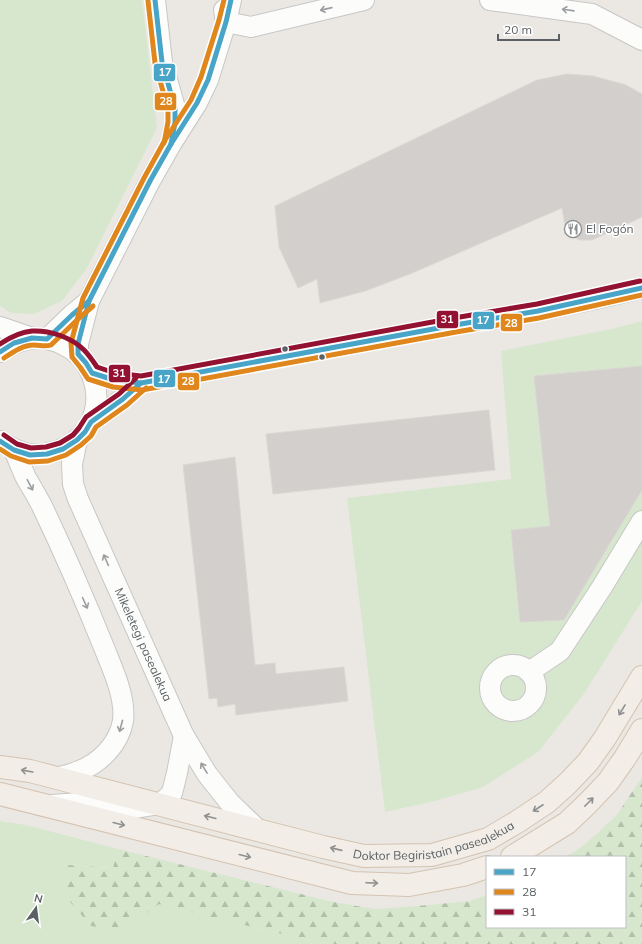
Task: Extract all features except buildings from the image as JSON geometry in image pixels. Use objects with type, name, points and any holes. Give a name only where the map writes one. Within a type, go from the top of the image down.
[{"type":"main road","name":"Doktor Begiristain pasealekua","points":[[160,804],[364,856],[432,855],[488,839],[547,802],[588,762],[605,738],[642,677]]},
{"type":"main road","points":[[514,856],[567,823],[587,804],[608,782],[642,730]]},
{"type":"main road","points":[[0,767],[30,771],[160,804]]},
{"type":"main road","name":"Doktor Begiristain pasealekua","points":[[0,794],[352,883],[409,885],[463,876],[486,867]]},
{"type":"street","points":[[155,0],[162,62],[175,108],[175,123],[170,144]]},
{"type":"street","points":[[223,0],[226,22]]},
{"type":"street","points":[[78,354],[78,344],[89,301],[150,181],[170,144],[197,103],[208,80],[226,22],[231,0]]},
{"type":"street","points":[[226,22],[251,27],[364,0]]},
{"type":"street","points":[[490,0],[592,14],[642,40]]},
{"type":"street","points":[[92,374],[114,380],[141,383],[538,311],[642,288]]},
{"type":"street","points":[[0,352],[14,343],[39,339],[89,301]]},
{"type":"street","points":[[0,327],[39,339],[63,344],[78,354],[86,363],[92,374],[96,390],[96,406],[85,432],[77,440],[63,449],[47,454],[30,455],[7,446]]},
{"type":"street","points":[[90,422],[123,399],[141,383]]},
{"type":"street","name":"Mikeletegi pasealekua","points":[[77,440],[72,464],[73,484],[78,499],[184,736],[207,774],[230,803],[257,829]]},
{"type":"street","points":[[7,446],[26,476],[43,508],[118,682],[122,703],[123,720],[118,736],[110,749],[98,761],[80,771],[56,778]]},
{"type":"street","points":[[529,672],[560,651],[642,522]]},
{"type":"street","points":[[160,804],[172,793],[178,773],[184,736]]},
{"type":"street","name":"Doktor Begiristain pasealekua","points":[[44,805],[79,803],[123,810],[160,804]]},
{"type":"green space","points":[[0,0],[142,0],[157,128],[87,268],[62,301],[34,314],[11,313],[0,306]]},
{"type":"green space","points":[[642,321],[642,601],[584,694],[538,752],[483,787],[435,801],[385,812],[347,498],[511,479],[501,351],[616,328]]},
{"type":"green space","points":[[642,777],[642,944],[326,944],[159,904],[122,931],[91,926],[66,897],[67,865],[113,868],[118,849],[333,902],[375,909],[470,901],[486,895],[486,928],[626,928],[626,856],[568,856],[584,845],[616,816]]},
{"type":"green space","points":[[0,821],[26,825],[118,849],[113,868],[68,865],[122,931],[159,903],[235,923],[326,944],[0,944]]},
{"type":"transit line","name":"17","points":[[155,0],[162,62],[175,108],[175,123],[171,144]]},
{"type":"transit line","name":"28","points":[[224,0],[201,77],[191,100],[165,140],[144,178],[83,298],[71,343],[72,357],[88,379],[113,387],[142,390],[539,318],[642,295]]},
{"type":"transit line","name":"17","points":[[231,0],[226,22],[208,80],[197,103],[150,181],[89,301],[78,344],[78,354],[92,373],[114,380],[141,383],[538,311],[642,288]]},
{"type":"transit line","name":"28","points":[[148,1],[155,63],[168,109],[168,122],[164,143]]},
{"type":"transit line","name":"31","points":[[0,344],[15,336],[32,331],[52,333],[60,335],[79,345],[88,354],[97,367],[115,373],[141,376],[537,304],[640,281]]},
{"type":"transit line","name":"17","points":[[0,352],[14,343],[32,338],[47,339],[89,301]]},
{"type":"transit line","name":"28","points":[[4,358],[26,346],[51,345],[93,306]]},
{"type":"transit line","name":"31","points":[[4,435],[17,444],[31,448],[46,447],[60,443],[73,435],[86,417],[119,394],[136,378]]},
{"type":"transit line","name":"17","points":[[0,441],[14,450],[30,455],[47,454],[63,449],[77,440],[85,432],[91,422],[123,399],[141,383]]},
{"type":"transit line","name":"28","points":[[0,449],[11,456],[29,462],[48,461],[66,455],[91,436],[96,427],[127,405],[146,388]]},
{"type":"place","name":"El Fogón","points":[[573,229]]}]
